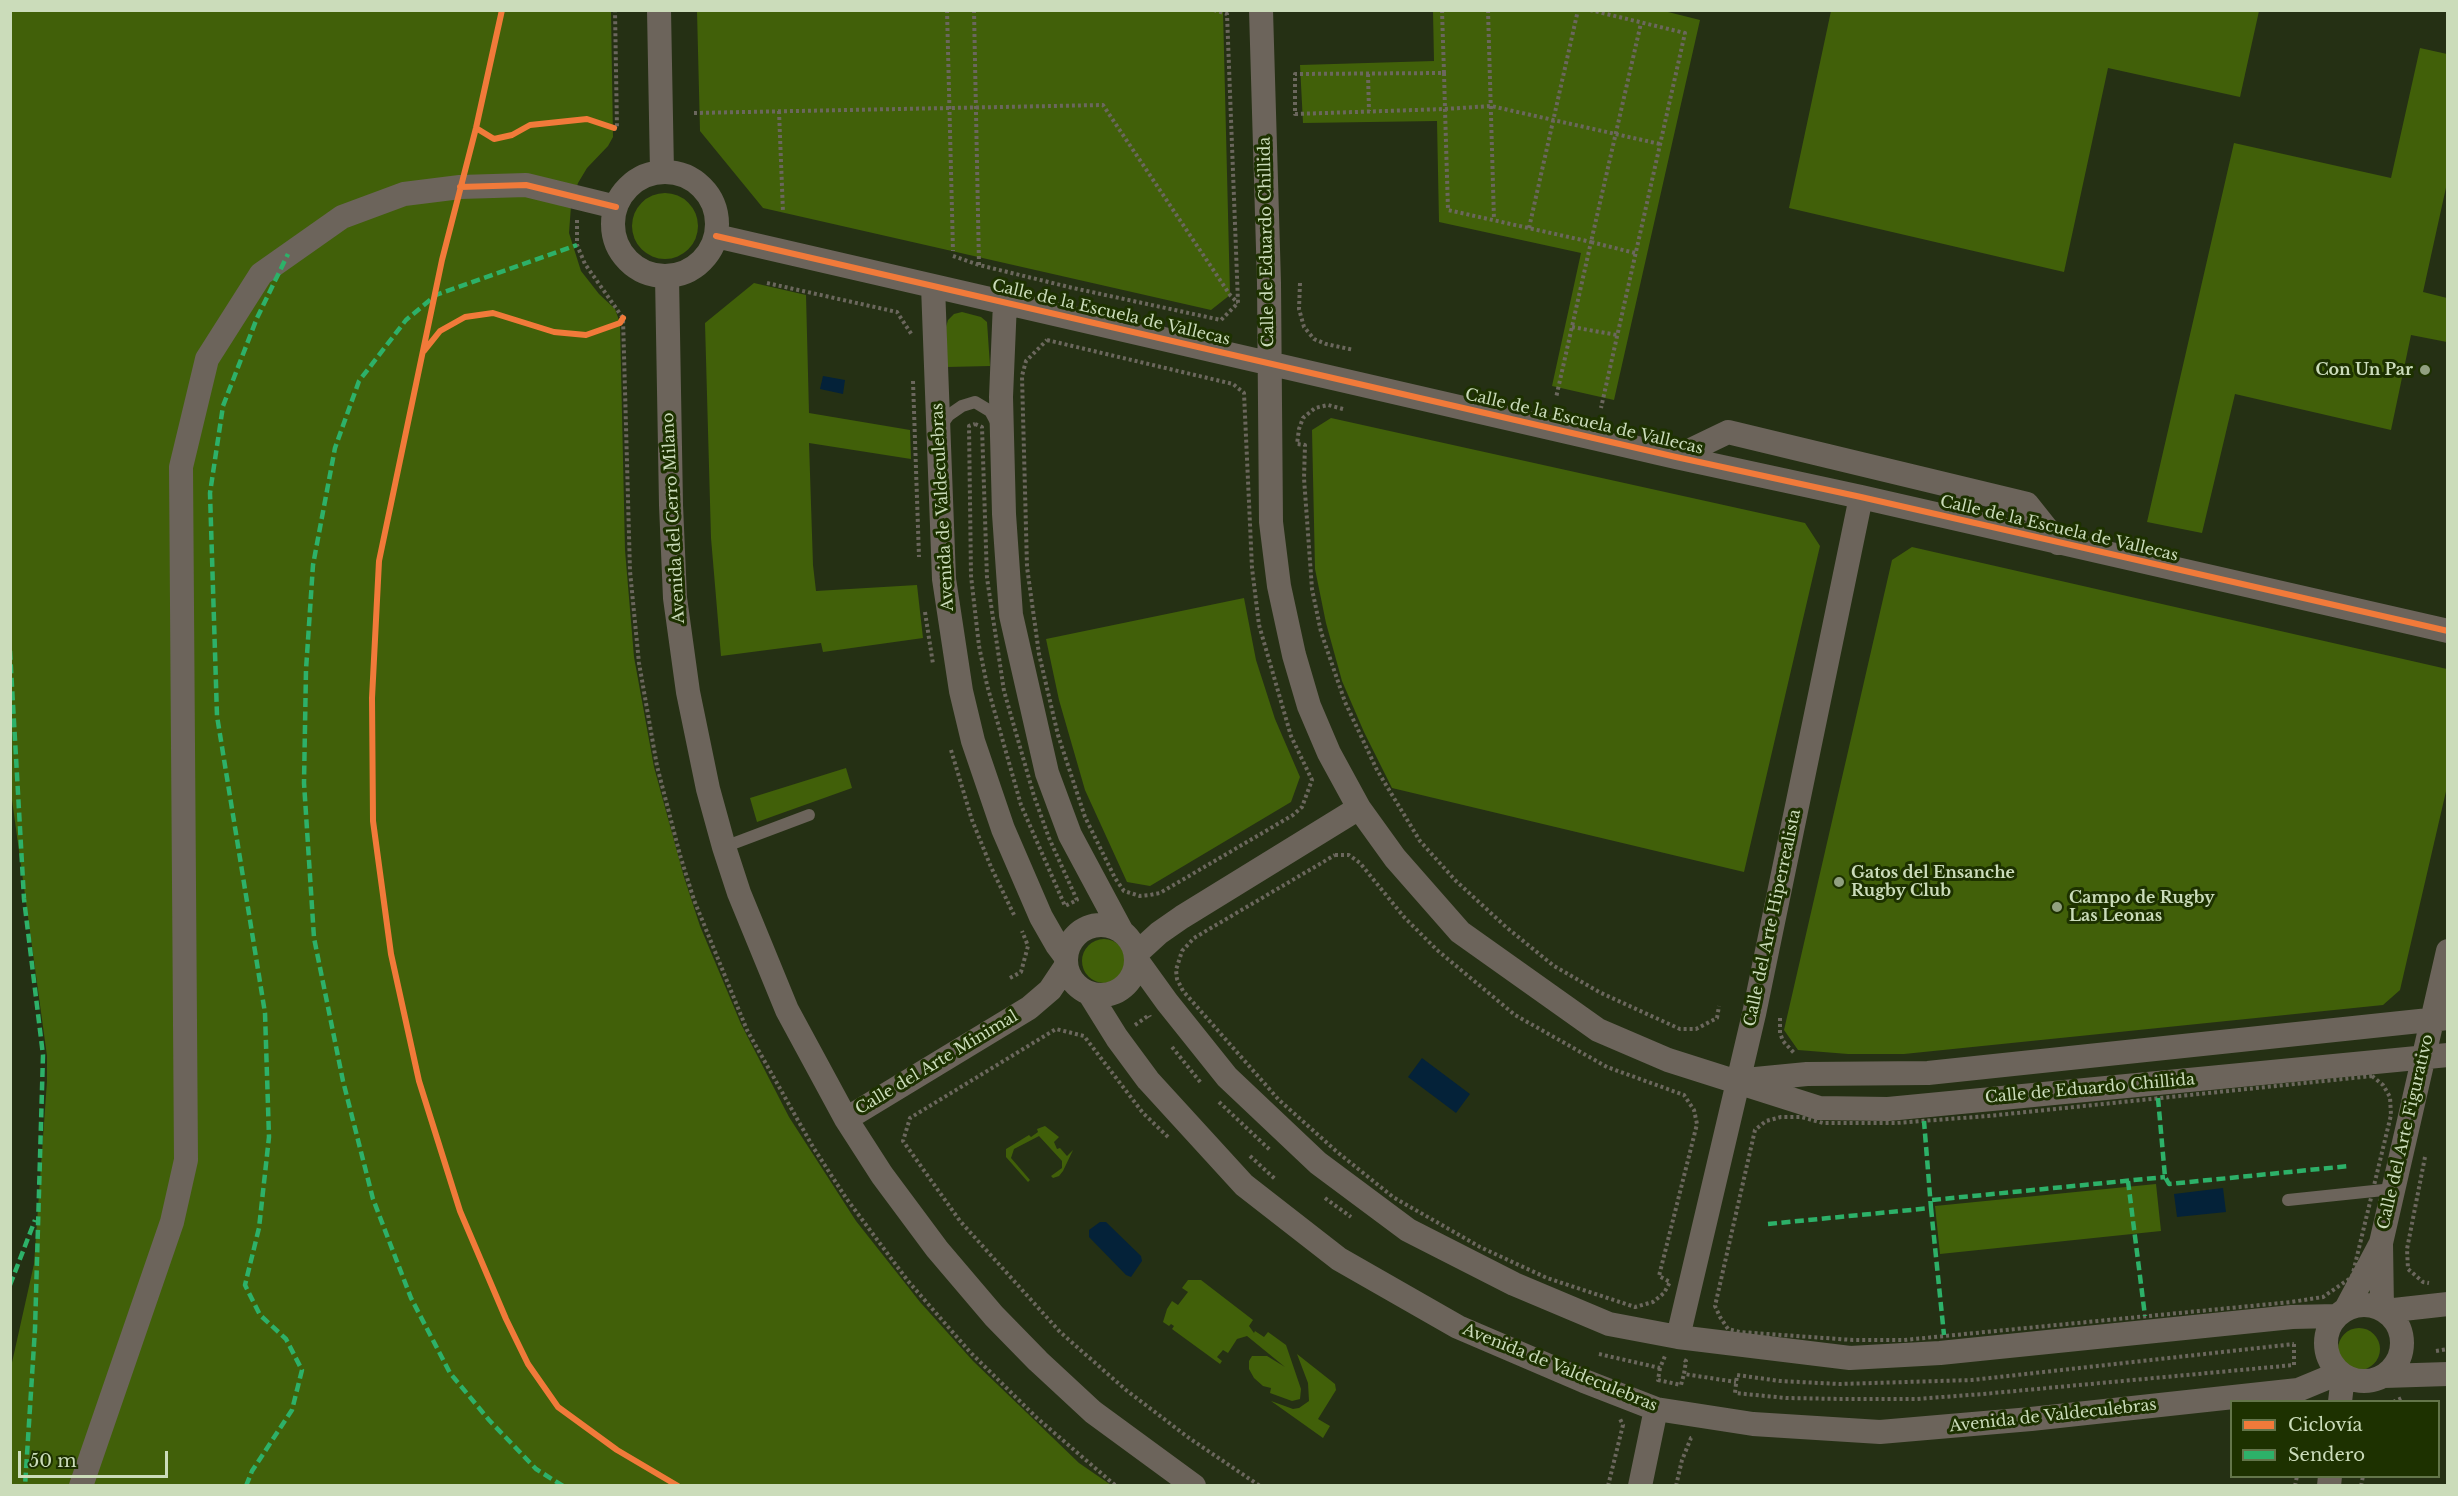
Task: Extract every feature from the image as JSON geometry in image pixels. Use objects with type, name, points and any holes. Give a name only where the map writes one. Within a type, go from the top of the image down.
[{"type":"street","points":[[659,10],[662,172]]},
{"type":"street","name":"Calle de Eduardo Chillida","points":[[1261,10],[1270,363],[1271,522],[1279,586],[1294,655],[1309,706],[1329,753],[1359,808],[1395,858],[1460,932],[1598,1029],[1668,1060],[1819,1108],[1888,1109],[2448,1055]]},
{"type":"street","points":[[662,172],[678,173],[692,179],[705,190],[713,204],[717,220],[716,236],[710,252],[699,264],[684,273],[667,276],[650,274],[635,267],[623,255],[616,240],[613,223],[616,207],[623,193],[634,182],[647,175],[662,172]]},
{"type":"street","points":[[81,1485],[172,1222],[186,1160],[181,467],[207,359],[261,274],[342,217],[404,194],[460,187],[526,185],[616,207]]},
{"type":"street","name":"Calle de la Escuela de Vallecas","points":[[716,236],[1676,457],[2448,631]]},
{"type":"street","name":"Avenida del Cerro Milano","points":[[667,276],[675,598],[688,692],[698,747],[724,847],[739,893],[787,1011],[846,1119],[908,1213],[994,1316],[1093,1412],[1194,1485]]},
{"type":"street","name":"Avenida de Valdeculebras","points":[[933,286],[944,579],[959,680],[973,741],[1016,862],[1066,962]]},
{"type":"street","points":[[1005,302],[1001,397],[1004,514],[1011,615],[1047,773],[1070,835],[1087,895],[1130,945],[1167,1002],[1227,1077],[1318,1163],[1408,1230],[1514,1284],[1609,1324],[1678,1337],[1850,1358],[1963,1351],[2341,1313],[2364,1305],[2384,1310],[2448,1304]]},
{"type":"street","name":"Calle de la Escuela de Vallecas","points":[[1676,457],[1728,432],[2027,504],[2058,543]]},
{"type":"street","name":"Calle del Arte Hiperrealista","points":[[1678,1337],[1756,1002],[1861,497]]},
{"type":"street","points":[[1130,945],[1159,933],[1359,808]]},
{"type":"street","points":[[1103,925],[1130,945],[1132,976],[1123,987],[1111,994],[1087,992],[1073,981],[1066,962],[1069,945],[1076,935],[1085,929],[1103,925]]},
{"type":"street","name":"Calle del Arte Figurativo","points":[[2384,1310],[2381,1243],[2423,1058],[2440,1019],[2448,951]]},
{"type":"street","name":"Calle del Arte Minimal","points":[[846,1119],[1029,1008],[1050,990],[1066,962]]},
{"type":"street","name":"Avenida de Valdeculebras","points":[[1087,992],[1148,1080],[1244,1185],[1339,1259],[1458,1327],[1656,1409],[1753,1425],[1880,1432],[2031,1419],[2298,1390],[2341,1374]]},
{"type":"street","name":"Calle del Arte Minimal","points":[[1029,1008],[1062,995],[1087,992]]},
{"type":"street","name":"Calle de Eduardo Chillida","points":[[1737,1081],[1807,1074],[1928,1073],[2440,1019]]},
{"type":"street","name":"Calle del Arte Figurativo","points":[[2341,1313],[2381,1243]]},
{"type":"street","points":[[2375,1386],[2394,1368],[2400,1357],[2402,1344],[2401,1332],[2395,1320],[2384,1310]]},
{"type":"street","points":[[2341,1313],[2329,1327],[2326,1339],[2329,1357],[2341,1374],[2375,1386],[2448,1374]]},
{"type":"street","points":[[2340,1400],[2341,1374]]},
{"type":"street","points":[[1640,1485],[1656,1409]]},
{"type":"lane","points":[[939,429],[949,415],[962,406],[975,402],[990,411],[1002,435]]},
{"type":"lane","points":[[724,847],[809,815]]},
{"type":"lane","points":[[2288,1200],[2393,1189]]},
{"type":"path","points":[[605,125],[617,129],[615,10]]},
{"type":"path","points":[[947,10],[953,254],[979,265],[1221,320],[1238,303],[1227,12],[1214,10]]},
{"type":"path","points":[[974,10],[979,265]]},
{"type":"path","points":[[1442,10],[1448,210],[1635,253]]},
{"type":"path","points":[[1488,10],[1494,220]]},
{"type":"path","points":[[1529,228],[1578,10]]},
{"type":"path","points":[[1590,10],[1684,33],[1601,408]]},
{"type":"path","points":[[1556,398],[1641,23]]},
{"type":"path","points":[[1444,73],[1294,74],[1295,114],[1491,106],[1660,144]]},
{"type":"path","points":[[1368,74],[1369,111]]},
{"type":"path","points":[[694,113],[1103,105],[1230,296],[1238,303]]},
{"type":"path","points":[[779,111],[783,212]]},
{"type":"path","points":[[580,198],[577,213],[577,245],[585,264],[623,318],[630,571],[639,663],[657,766],[680,855],[699,911],[747,1030],[813,1147],[846,1198],[908,1281],[970,1352],[1003,1385],[1071,1448],[1116,1485]]},
{"type":"path","points":[[766,283],[897,312],[912,332],[912,342]]},
{"type":"path","points":[[1300,283],[1299,309],[1305,327],[1314,339],[1354,350]]},
{"type":"path","points":[[612,327],[620,323],[623,318]]},
{"type":"path","points":[[1572,327],[1617,335]]},
{"type":"path","points":[[1246,441],[1244,393],[1233,384],[1047,340],[1036,351],[1026,362],[1022,376],[1026,567],[1039,654],[1058,735],[1085,817],[1115,878],[1124,891],[1140,896],[1160,892],[1293,815],[1302,807],[1309,792],[1312,780],[1306,767]]},
{"type":"path","points":[[912,373],[913,393]]},
{"type":"path","points":[[1343,409],[1328,405],[1315,408],[1304,418],[1299,429],[1297,444],[1305,445],[1304,478],[1312,589],[1321,632],[1345,702],[1377,770],[1420,841],[1455,880],[1506,927],[1554,966],[1601,993],[1680,1029],[1696,1029],[1717,1018],[1719,1006]]},
{"type":"path","points":[[1335,855],[1349,855],[1360,863],[1372,879],[1404,917],[1437,950],[1515,1015],[1606,1067],[1684,1095],[1694,1110],[1697,1124],[1695,1134],[1659,1276],[1670,1282],[1664,1293],[1653,1302],[1635,1307],[1547,1278],[1480,1247],[1393,1197],[1336,1151],[1280,1100],[1183,991],[1176,970],[1182,951],[1194,939],[1335,855]]},
{"type":"path","points":[[1065,906],[1087,895]]},
{"type":"path","points":[[1010,978],[1021,972],[1028,946],[1020,927]]},
{"type":"path","points":[[1140,1035],[1134,1026],[1149,1015]]},
{"type":"path","points":[[1780,1018],[1780,1033],[1783,1041],[1800,1058]]},
{"type":"path","points":[[1096,1054],[1084,1036],[1056,1029],[910,1118],[903,1141],[960,1221],[1060,1332],[1135,1397],[1189,1438],[1260,1485]]},
{"type":"path","points":[[1740,1332],[1728,1329],[1715,1306],[1755,1130],[1766,1121],[1781,1117],[1801,1117]]},
{"type":"path","points":[[2427,1146],[2407,1249],[2408,1269],[2424,1282],[2432,1283]]},
{"type":"path","points":[[1247,1154],[1282,1184]]},
{"type":"path","points":[[2294,1344],[2295,1365],[1927,1398],[1786,1398],[1735,1393],[1736,1382],[1737,1375],[1780,1381],[1840,1384],[1972,1380],[2294,1344]]},
{"type":"path","points":[[1599,1354],[1616,1356],[1660,1368]]},
{"type":"path","points":[[1664,1356],[1686,1361],[1684,1374],[1681,1385],[1658,1380],[1664,1356]]},
{"type":"path","points":[[1684,1374],[1736,1382]]},
{"type":"path","points":[[1608,1485],[1618,1445]]},
{"type":"path","points":[[1676,1485],[1682,1460]]},
{"type":"green space","points":[[1660,10],[1700,20],[1614,400],[1552,386],[1581,253],[1439,222],[1437,121],[1303,123],[1300,65],[1434,61],[1433,11]]},
{"type":"green space","points":[[1831,10],[2259,11],[2240,97],[2108,68],[2064,272],[1789,208]]},
{"type":"green space","points":[[10,11],[611,11],[613,137],[608,146],[587,168],[578,183],[571,206],[569,233],[581,271],[599,294],[615,309],[620,323],[625,550],[634,657],[654,767],[700,926],[741,1024],[789,1117],[856,1221],[920,1302],[973,1361],[1079,1463],[1111,1485],[11,1485],[11,1367],[34,1264],[47,1056],[10,785]]},
{"type":"green space","points":[[697,11],[1223,11],[1230,295],[1211,310],[763,208],[700,131]]},
{"type":"green space","points":[[2420,48],[2447,54],[2447,183],[2423,292],[2447,298],[2447,342],[2411,335],[2391,430],[2235,394],[2202,533],[2147,522],[2234,143],[2391,178]]},
{"type":"green space","points":[[665,193],[678,195],[688,203],[696,213],[698,226],[696,239],[688,249],[678,257],[665,259],[652,257],[642,249],[634,239],[632,226],[634,213],[642,203],[652,195]]},
{"type":"green space","points":[[754,283],[806,295],[809,413],[910,430],[911,459],[809,443],[813,565],[816,591],[917,585],[923,638],[823,652],[821,643],[721,656],[711,538],[705,323]]},
{"type":"green space","points":[[962,312],[981,317],[987,322],[990,366],[947,367],[946,327],[948,320],[954,314]]},
{"type":"green space","points":[[1331,418],[1805,523],[1820,546],[1744,872],[1392,788],[1342,681],[1326,623],[1315,569],[1312,430]]},
{"type":"green space","points":[[1912,547],[2447,669],[2447,787],[2400,990],[2383,1005],[1904,1054],[1848,1054],[1798,1050],[1784,1030],[1892,560]]},
{"type":"green space","points":[[1244,598],[1256,660],[1275,719],[1300,777],[1291,802],[1150,886],[1127,882],[1085,790],[1059,700],[1046,639]]},
{"type":"green space","points":[[846,768],[852,788],[757,822],[750,798]]},
{"type":"green space","points":[[1104,939],[1119,946],[1126,961],[1119,976],[1104,983],[1089,976],[1082,961],[1089,946]]},
{"type":"green space","points":[[1045,1126],[1059,1137],[1054,1142],[1057,1149],[1060,1148],[1067,1156],[1073,1150],[1063,1171],[1059,1176],[1053,1178],[1051,1176],[1062,1168],[1062,1161],[1039,1136],[1014,1149],[1011,1158],[1030,1180],[1028,1182],[1006,1157],[1006,1149],[1029,1135],[1031,1137],[1038,1132],[1037,1129]]},
{"type":"green space","points":[[2156,1184],[2161,1231],[1940,1254],[1935,1206]]},
{"type":"green space","points":[[1188,1280],[1201,1280],[1253,1320],[1249,1326],[1254,1333],[1255,1331],[1264,1337],[1268,1332],[1286,1345],[1301,1389],[1300,1399],[1292,1401],[1270,1393],[1271,1388],[1263,1386],[1254,1378],[1249,1369],[1252,1356],[1267,1356],[1285,1367],[1247,1336],[1237,1339],[1228,1353],[1223,1350],[1217,1357],[1222,1361],[1220,1364],[1172,1329],[1174,1326],[1163,1322],[1172,1301],[1178,1305],[1188,1292],[1182,1288]]},
{"type":"green space","points":[[2359,1328],[2374,1334],[2380,1349],[2374,1364],[2359,1370],[2344,1364],[2338,1349],[2344,1334]]},
{"type":"green space","points":[[1297,1354],[1335,1384],[1336,1390],[1318,1419],[1330,1426],[1323,1438],[1271,1401],[1293,1409],[1309,1401],[1308,1383]]},
{"type":"water","points":[[823,376],[845,380],[843,394],[820,389]]},
{"type":"water","points":[[1422,1058],[1470,1094],[1456,1113],[1408,1077]]},
{"type":"water","points":[[2223,1188],[2226,1212],[2177,1217],[2174,1194]]},
{"type":"water","points":[[1100,1222],[1106,1222],[1141,1256],[1142,1261],[1131,1277],[1126,1275],[1089,1237],[1089,1230]]},
{"type":"marked path","points":[[563,1486],[536,1469],[489,1420],[450,1373],[411,1298],[373,1199],[343,1081],[314,938],[304,783],[306,670],[313,565],[335,448],[359,381],[406,320],[436,295],[577,245]]},
{"type":"marked path","points":[[246,1486],[252,1471],[292,1410],[302,1370],[286,1339],[260,1315],[245,1285],[259,1228],[269,1137],[265,1013],[217,716],[210,493],[223,406],[257,318],[288,254]]},
{"type":"marked path","points":[[10,651],[24,899],[43,1055],[35,1329],[25,1486]]},
{"type":"marked path","points":[[2158,1098],[2165,1177],[2169,1184],[2349,1166]]},
{"type":"marked path","points":[[1768,1224],[1931,1208],[1924,1121]]},
{"type":"marked path","points":[[1932,1200],[2165,1177]]},
{"type":"marked path","points":[[2128,1181],[2145,1316]]},
{"type":"marked path","points":[[1931,1208],[1944,1335]]},
{"type":"marked path","points":[[10,1285],[35,1220]]},
{"type":"cycle path","points":[[502,10],[476,128],[442,260],[379,561],[372,698],[373,821],[391,954],[419,1081],[460,1211],[506,1319],[528,1364],[558,1407],[617,1450],[678,1486]]},
{"type":"cycle path","points":[[476,128],[494,139],[512,135],[530,125],[587,119],[614,128]]},
{"type":"cycle path","points":[[460,187],[526,185],[616,207]]},
{"type":"cycle path","points":[[716,236],[1676,457],[2448,631]]},
{"type":"cycle path","points":[[424,351],[440,331],[465,317],[493,313],[554,332],[586,335],[620,323],[623,318]]},
{"type":"place","name":"Con Un Par","points":[[2425,370]]},
{"type":"place","name":"Gatos del Ensanche Rugby Club","points":[[1839,882]]},
{"type":"place","name":"Campo de Rugby Las Leonas","points":[[2057,907]]}]
